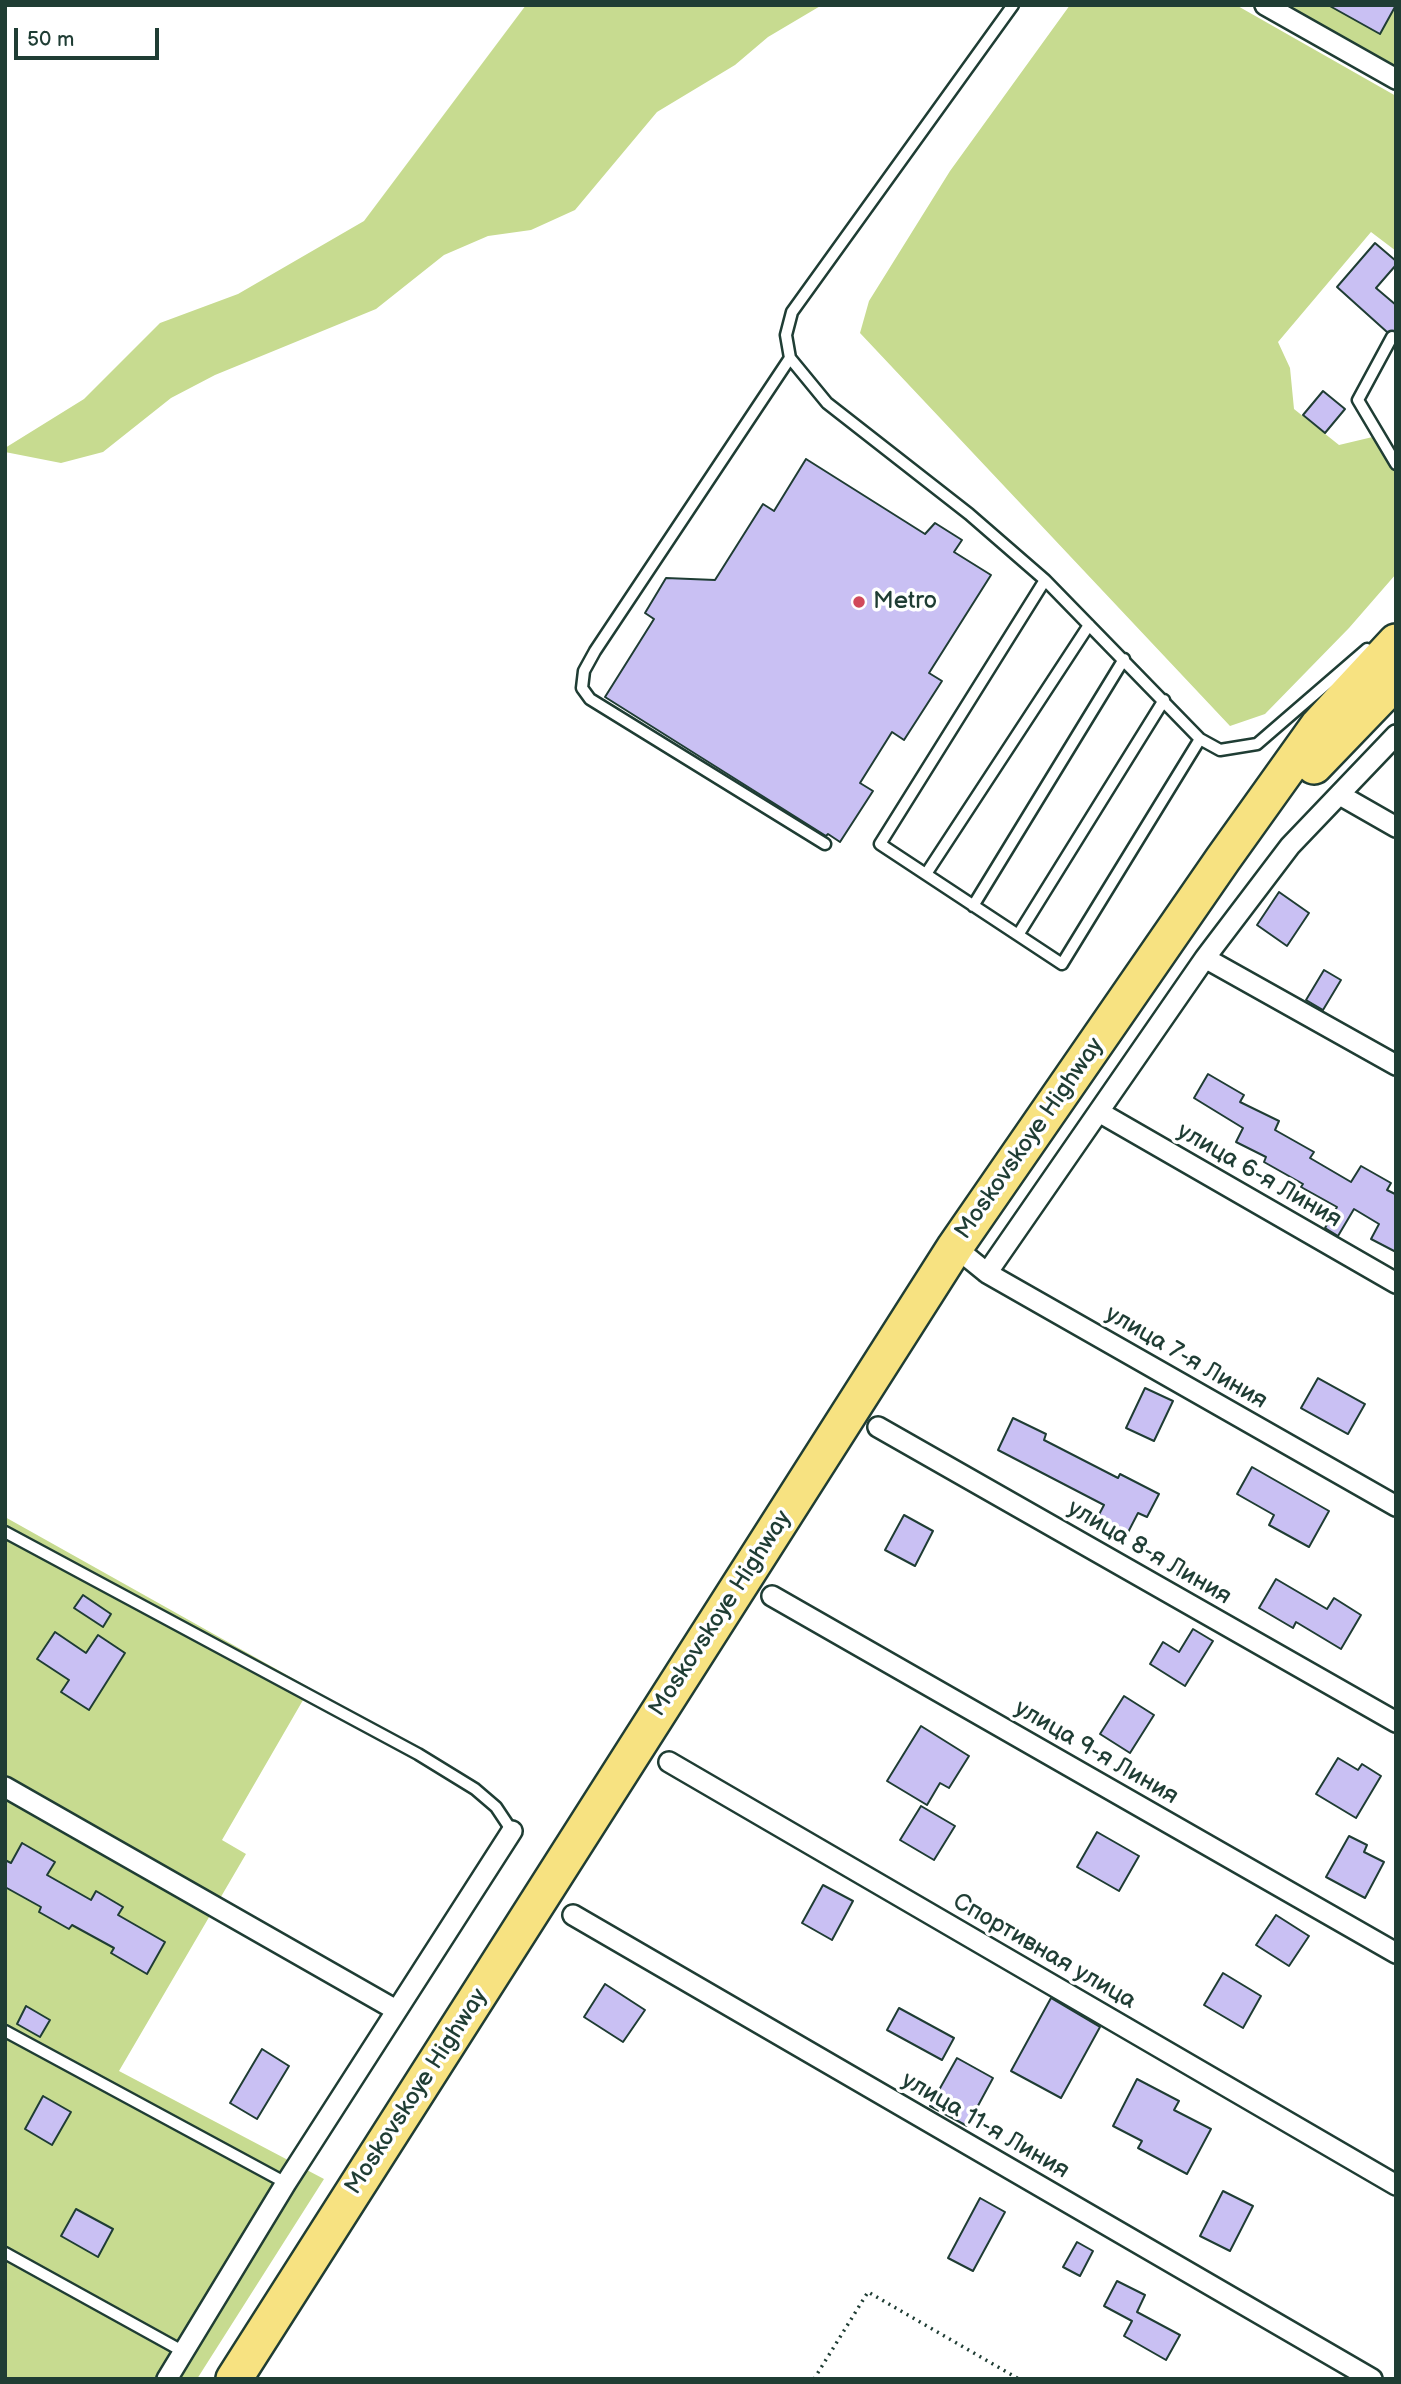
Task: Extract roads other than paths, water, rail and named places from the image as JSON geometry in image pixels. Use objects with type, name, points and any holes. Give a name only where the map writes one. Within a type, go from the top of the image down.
[{"type":"highway","name":"Moskovskoye Highway","points":[[234,2379],[955,1247],[1223,859],[1387,656]]},
{"type":"street","points":[[1265,5],[1396,79]]},
{"type":"street","points":[[987,1273],[1205,958],[1290,846],[1396,735]]},
{"type":"street","points":[[1340,795],[1396,827]]},
{"type":"street","points":[[1205,958],[1396,1065]]},
{"type":"street","name":"улица 6-я Линия","points":[[1099,1112],[1396,1283]]},
{"type":"street","name":"улица 7-я Линия","points":[[955,1247],[987,1273],[1396,1507]]},
{"type":"street","name":"улица 8-я Линия","points":[[878,1427],[1396,1722]]},
{"type":"street","name":"улица 9-я Линия","points":[[772,1595],[1396,1953]]},
{"type":"street","name":"Спортивная улица","points":[[668,1762],[1396,2185]]},
{"type":"street","points":[[5,1787],[396,2010]]},
{"type":"street","points":[[167,2379],[286,2183],[512,1831]]},
{"type":"street","name":"улица 11-я Линия","points":[[573,1915],[1372,2379]]},
{"type":"lane","points":[[1013,5],[792,312],[786,335],[790,358],[827,403],[969,514],[1045,580],[1200,739],[1220,750],[1257,744],[1387,656]]},
{"type":"lane","points":[[1392,337],[1359,400],[1396,464]]},
{"type":"lane","points":[[790,358],[595,651],[584,671],[582,688],[590,699],[825,844]]},
{"type":"lane","points":[[1045,580],[880,844],[1062,964],[1200,739]]},
{"type":"lane","points":[[926,874],[1088,625]]},
{"type":"lane","points":[[973,906],[1124,659]]},
{"type":"lane","points":[[1018,935],[1164,700]]},
{"type":"lane","points":[[5,1532],[418,1754],[475,1788],[496,1807],[512,1831]]},
{"type":"lane","points":[[5,2031],[286,2183]]},
{"type":"lane","points":[[5,2252],[184,2351]]},
{"type":"place","name":"Metro","points":[[859,602]]}]
